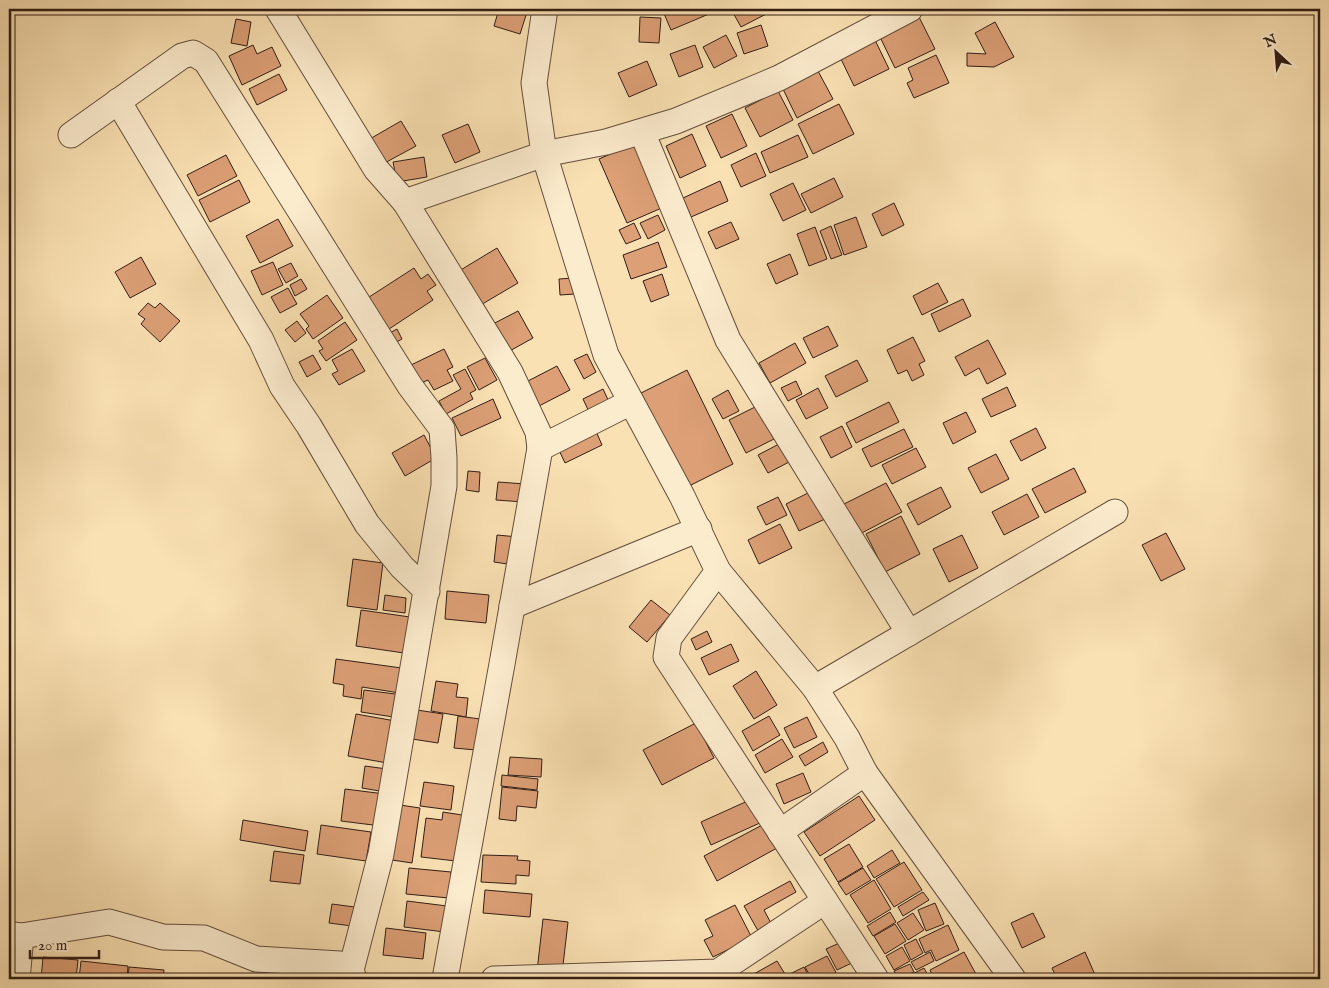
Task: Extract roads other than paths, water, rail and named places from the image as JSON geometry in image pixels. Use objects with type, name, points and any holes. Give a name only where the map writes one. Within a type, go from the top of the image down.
[{"type":"street","points":[[278,9],[376,169],[405,202],[510,372],[538,432],[540,448],[445,979]]},
{"type":"street","points":[[545,9],[534,83],[544,154],[606,355],[699,529],[718,571],[815,688],[847,738],[865,773],[1013,979]]},
{"type":"street","points":[[405,202],[544,154],[606,142],[676,121],[779,78],[910,9]]},
{"type":"street","points":[[17,979],[15,935],[109,922],[163,937],[204,938],[256,958],[340,964],[353,975],[381,854],[444,486],[442,430],[410,386],[206,61],[193,53],[182,56],[71,135]]},
{"type":"street","points":[[118,101],[261,340],[282,386],[309,426],[367,524],[402,567],[427,592]]},
{"type":"street","points":[[642,132],[728,340],[909,633]]},
{"type":"street","points":[[540,448],[631,402]]},
{"type":"street","points":[[815,688],[1115,512]]},
{"type":"street","points":[[512,606],[699,529]]},
{"type":"street","points":[[718,571],[670,638],[666,657],[876,979]]},
{"type":"street","points":[[780,832],[865,773]]},
{"type":"street","points":[[494,979],[718,972],[825,901]]}]
